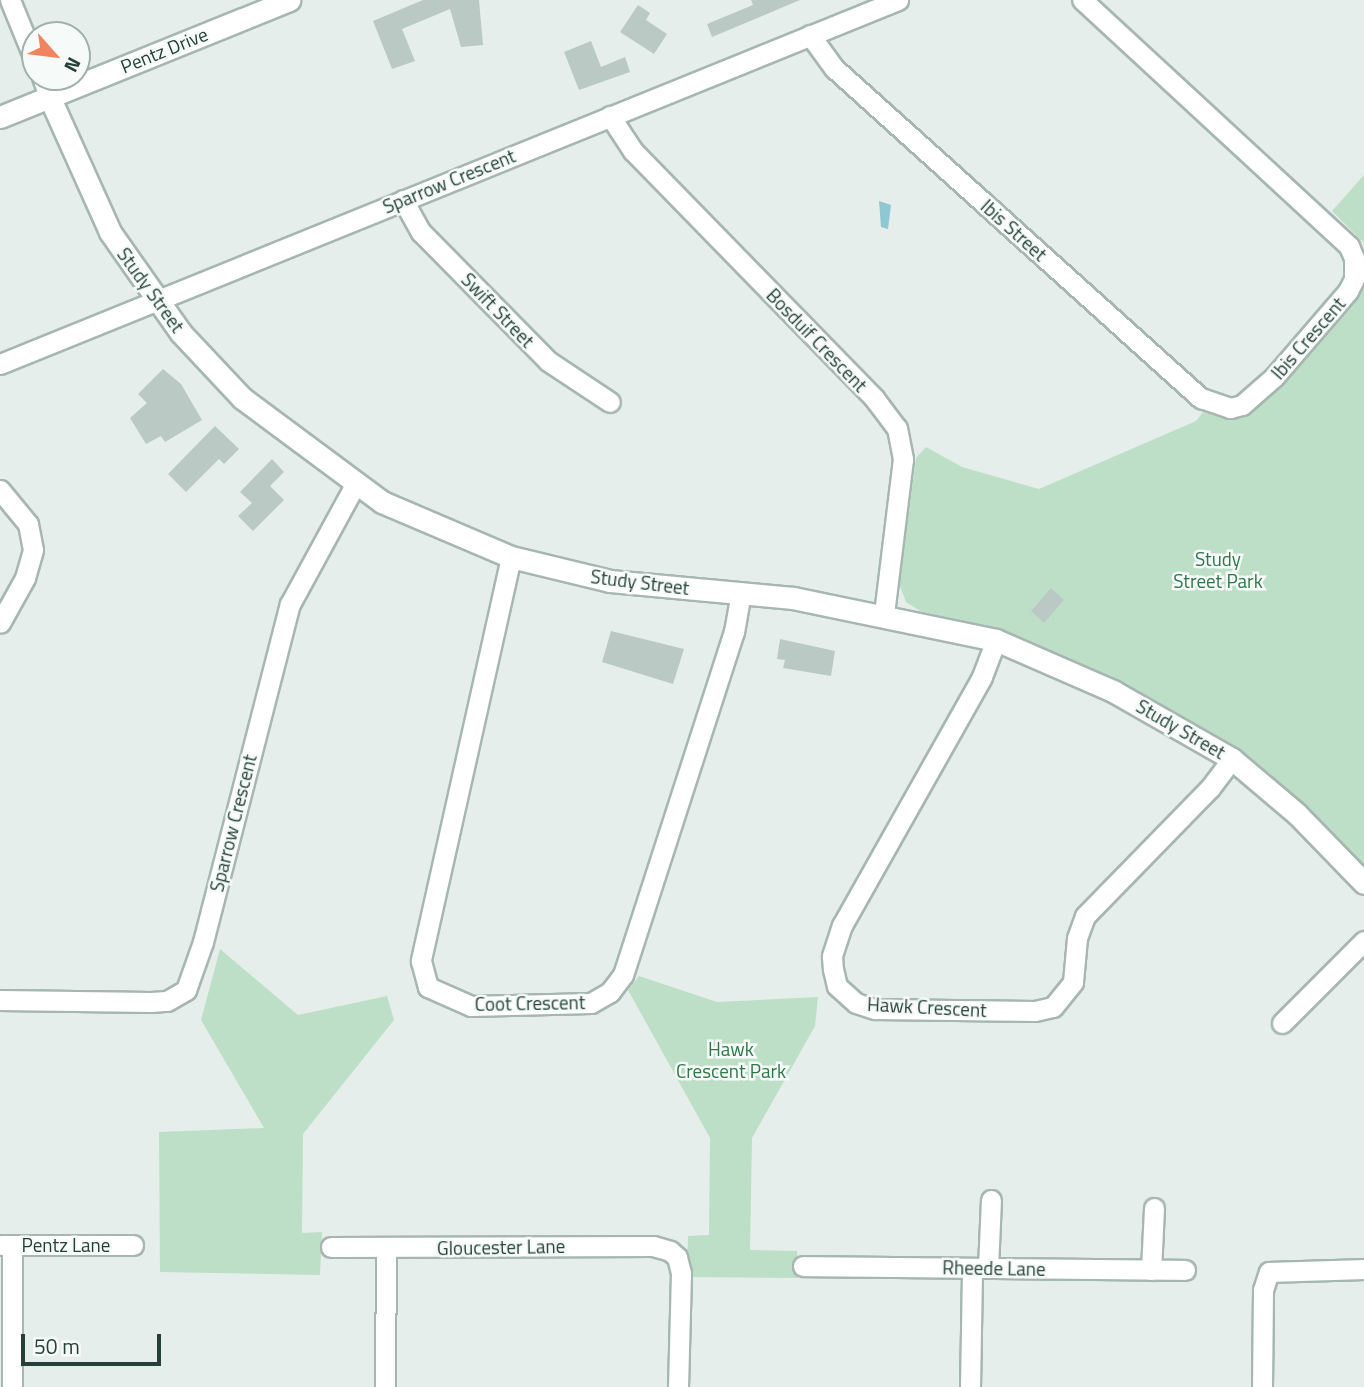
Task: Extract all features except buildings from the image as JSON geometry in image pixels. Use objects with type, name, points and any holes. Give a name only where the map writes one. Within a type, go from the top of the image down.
[{"type":"street","points":[[10,0],[21,27]]},
{"type":"street","name":"Pentz Drive","points":[[91,71],[289,0]]},
{"type":"street","name":"Sparrow Crescent","points":[[0,364],[898,0]]},
{"type":"street","name":"Ibis Crescent","points":[[1082,0],[1349,246],[1354,279],[1253,399],[1230,408]]},
{"type":"street","name":"Ibis Street","points":[[810,35],[834,68],[1184,383],[1202,398],[1230,408]]},
{"type":"street","name":"Pentz Drive","points":[[0,117],[40,91]]},
{"type":"street","name":"Study Street","points":[[48,91],[110,232],[156,300],[242,398],[355,485],[406,514],[511,558],[620,583],[741,593],[884,614],[996,640],[1124,696],[1232,759],[1297,814],[1364,883]]},
{"type":"street","name":"Bosduif Crescent","points":[[610,116],[633,151],[874,398],[897,428],[903,459],[884,614]]},
{"type":"street","name":"Swift Street","points":[[403,200],[421,232],[548,361],[575,383],[610,402]]},
{"type":"street","name":"Sparrow Crescent","points":[[0,1000],[151,1002],[167,1001],[186,990],[203,942],[290,604],[355,485]]},
{"type":"street","points":[[0,490],[28,524],[33,551],[25,578],[0,622]]},
{"type":"street","name":"Coot Crescent","points":[[511,558],[421,961],[428,987],[471,1006],[591,1003],[610,992],[621,977],[734,632],[741,593]]},
{"type":"street","name":"Hawk Crescent","points":[[996,640],[982,677],[842,925],[832,956],[833,969],[837,986],[856,1003],[876,1009],[1035,1011],[1053,1007],[1073,982],[1077,938],[1085,916],[1210,788],[1232,759]]},
{"type":"street","points":[[1282,1023],[1364,941]]},
{"type":"street","points":[[970,1387],[980,1268],[991,1200]]},
{"type":"street","points":[[1151,1270],[1154,1208]]},
{"type":"street","name":"Pentz Lane","points":[[6,1245],[133,1244]]},
{"type":"street","points":[[6,1245],[12,1387]]},
{"type":"street","name":"Gloucester Lane","points":[[331,1247],[653,1246],[670,1251],[677,1257],[681,1273],[678,1387]]},
{"type":"street","points":[[386,1248],[386,1387]]},
{"type":"street","name":"Rheede Lane","points":[[803,1266],[1185,1270]]},
{"type":"street","points":[[1262,1387],[1264,1280],[1278,1268],[1364,1269]]},
{"type":"green space","points":[[1364,175],[1364,243],[1332,211]]},
{"type":"green space","name":"Study Street Park","points":[[1364,289],[1364,867],[1238,750],[1145,696],[1041,648],[980,625],[920,611],[906,602],[899,584],[916,458],[926,447],[962,467],[1039,489],[1196,421],[1203,412],[1239,417],[1262,405]]},
{"type":"green space","points":[[220,949],[298,1015],[387,996],[394,1020],[303,1134],[302,1233],[322,1232],[320,1275],[160,1272],[159,1132],[264,1128],[201,1020]]},
{"type":"green space","name":"Hawk Crescent Park","points":[[639,976],[717,1002],[818,997],[815,1026],[752,1138],[750,1250],[797,1251],[798,1278],[687,1277],[688,1236],[709,1235],[710,1138],[628,990]]},
{"type":"water","points":[[879,201],[891,205],[888,229],[881,227]]}]
